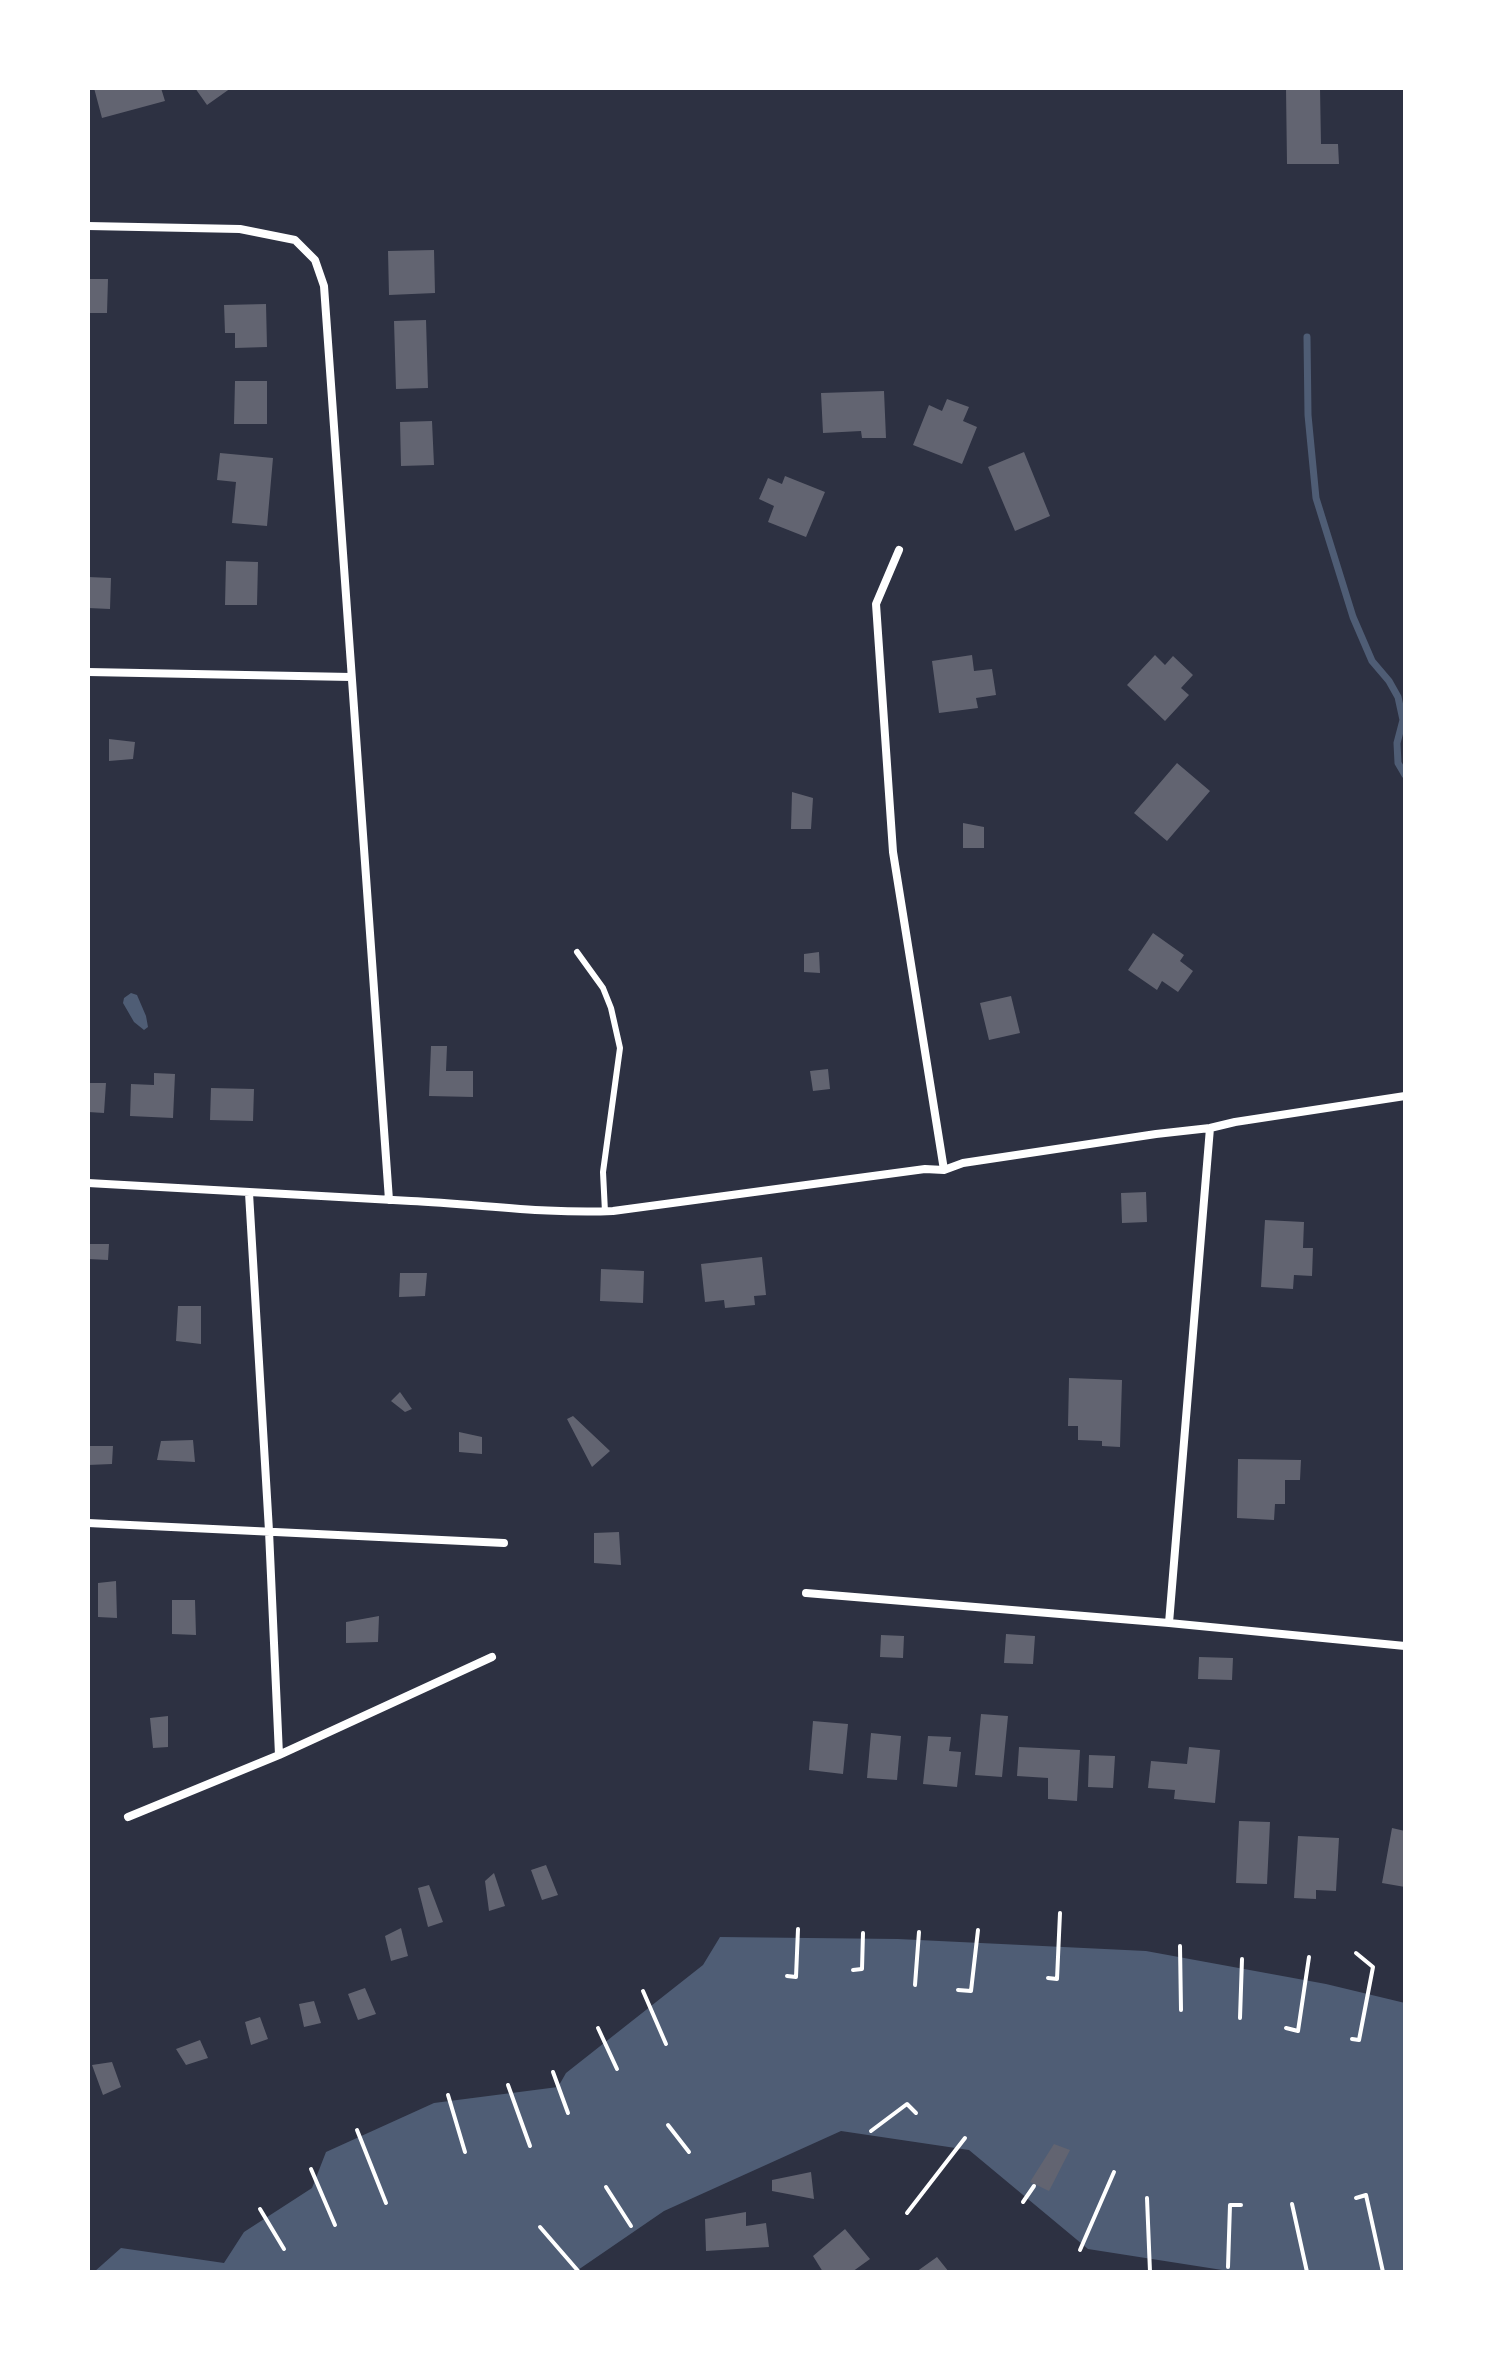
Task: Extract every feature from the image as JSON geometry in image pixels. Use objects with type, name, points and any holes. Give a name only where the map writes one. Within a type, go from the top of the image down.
[{"type":"street","points":[[88,226],[240,229],[295,240],[315,260],[324,286],[389,1200]]},
{"type":"street","points":[[899,550],[876,604],[893,852],[944,1170]]},
{"type":"street","points":[[88,672],[351,677]]},
{"type":"street","points":[[88,1183],[500,1209],[605,1212],[925,1169],[944,1170],[963,1163],[1210,1128],[1405,1096]]},
{"type":"street","points":[[1169,1623],[1210,1128]]},
{"type":"street","points":[[249,1193],[279,1755]]},
{"type":"street","points":[[88,1523],[504,1543]]},
{"type":"street","points":[[806,1593],[1405,1646]]},
{"type":"street","points":[[128,1817],[279,1755],[492,1657]]},
{"type":"lane","points":[[577,952],[603,988],[620,1048],[603,1172],[605,1212]]},
{"type":"path","points":[[1048,1978],[1057,1979],[1060,1913]]},
{"type":"path","points":[[787,1976],[796,1977],[798,1929]]},
{"type":"path","points":[[958,1990],[971,1991],[978,1930]]},
{"type":"path","points":[[915,1985],[919,1932]]},
{"type":"path","points":[[853,1970],[862,1969],[863,1933]]},
{"type":"path","points":[[1180,1946],[1181,2010]]},
{"type":"path","points":[[1352,2039],[1359,2040],[1373,1967],[1356,1953]]},
{"type":"path","points":[[1286,2028],[1298,2031],[1309,1957]]},
{"type":"path","points":[[1240,2018],[1242,1959]]},
{"type":"path","points":[[643,1991],[666,2044]]},
{"type":"path","points":[[598,2028],[617,2069]]},
{"type":"path","points":[[553,2072],[568,2113]]},
{"type":"path","points":[[508,2085],[530,2146]]},
{"type":"path","points":[[448,2095],[465,2152]]},
{"type":"path","points":[[871,2131],[907,2104],[916,2113]]},
{"type":"path","points":[[668,2125],[689,2152]]},
{"type":"path","points":[[357,2130],[386,2203]]},
{"type":"path","points":[[907,2213],[965,2138]]},
{"type":"path","points":[[311,2169],[335,2225]]},
{"type":"path","points":[[1080,2250],[1114,2172]]},
{"type":"path","points":[[1023,2202],[1034,2186]]},
{"type":"path","points":[[606,2187],[631,2226]]},
{"type":"path","points":[[1356,2198],[1366,2195],[1383,2272]]},
{"type":"path","points":[[1147,2198],[1150,2272]]},
{"type":"path","points":[[1292,2204],[1307,2272]]},
{"type":"path","points":[[1228,2267],[1230,2205],[1241,2205]]},
{"type":"path","points":[[260,2209],[284,2249]]},
{"type":"path","points":[[540,2227],[579,2272]]},
{"type":"water","points":[[131,993],[137,995],[146,1016],[148,1027],[144,1030],[134,1022],[123,1003]]},
{"type":"water","points":[[720,1937],[898,1939],[1146,1951],[1326,1984],[1405,2003],[1405,2272],[1235,2272],[1088,2249],[969,2150],[841,2131],[664,2211],[575,2272],[94,2272],[121,2248],[224,2263],[244,2232],[312,2188],[326,2152],[434,2103],[558,2087],[566,2073],[703,1965]]},
{"type":"building","points":[[94,88],[161,88],[165,101],[102,118]]},
{"type":"building","points":[[195,88],[231,88],[207,105]]},
{"type":"building","points":[[1286,88],[1320,88],[1321,144],[1338,144],[1339,164],[1287,164]]},
{"type":"building","points":[[434,250],[435,293],[389,295],[388,251]]},
{"type":"building","points":[[88,279],[108,279],[107,313],[88,313]]},
{"type":"building","points":[[266,304],[267,347],[235,348],[235,333],[225,333],[224,305]]},
{"type":"building","points":[[426,320],[428,388],[396,389],[394,321]]},
{"type":"building","points":[[235,381],[267,381],[267,424],[234,424]]},
{"type":"building","points":[[884,391],[886,438],[862,438],[861,431],[823,433],[821,393]]},
{"type":"building","points":[[947,399],[969,407],[963,421],[977,427],[962,464],[913,445],[929,405],[942,411]]},
{"type":"building","points":[[432,421],[434,465],[401,466],[400,422]]},
{"type":"building","points":[[1024,452],[1050,516],[1015,531],[988,467]]},
{"type":"building","points":[[220,453],[273,458],[267,526],[232,523],[236,482],[217,480]]},
{"type":"building","points":[[785,476],[825,492],[806,537],[768,522],[774,506],[759,499],[768,478],[782,484]]},
{"type":"building","points":[[226,561],[258,562],[257,605],[225,605]]},
{"type":"building","points":[[88,577],[111,578],[110,609],[88,608]]},
{"type":"building","points":[[972,655],[974,671],[992,669],[996,695],[976,698],[978,708],[939,713],[932,661]]},
{"type":"building","points":[[1155,655],[1165,665],[1173,656],[1193,675],[1181,688],[1189,695],[1165,721],[1127,685]]},
{"type":"building","points":[[109,739],[135,742],[133,759],[109,761]]},
{"type":"building","points":[[1177,763],[1210,791],[1167,841],[1134,813]]},
{"type":"building","points":[[792,792],[813,798],[811,829],[791,829]]},
{"type":"building","points":[[963,823],[984,827],[984,848],[963,848]]},
{"type":"building","points":[[1153,933],[1184,955],[1180,961],[1193,971],[1178,992],[1162,981],[1157,990],[1128,970]]},
{"type":"building","points":[[819,952],[820,973],[804,972],[804,954]]},
{"type":"building","points":[[1011,996],[1020,1033],[989,1040],[980,1003]]},
{"type":"building","points":[[431,1046],[447,1046],[446,1071],[473,1071],[473,1097],[429,1096]]},
{"type":"building","points":[[828,1069],[830,1089],[813,1091],[810,1071]]},
{"type":"building","points":[[154,1073],[175,1074],[173,1118],[130,1116],[131,1084],[154,1085]]},
{"type":"building","points":[[88,1083],[106,1083],[104,1113],[88,1112]]},
{"type":"building","points":[[211,1088],[254,1089],[253,1121],[210,1120]]},
{"type":"building","points":[[1146,1192],[1147,1222],[1122,1223],[1121,1193]]},
{"type":"building","points":[[1265,1220],[1304,1222],[1303,1248],[1313,1248],[1312,1276],[1294,1275],[1293,1289],[1261,1287]]},
{"type":"building","points":[[88,1244],[109,1244],[108,1260],[88,1259]]},
{"type":"building","points":[[762,1257],[766,1295],[754,1296],[755,1305],[725,1308],[724,1300],[705,1302],[701,1264]]},
{"type":"building","points":[[601,1269],[644,1271],[643,1303],[600,1301]]},
{"type":"building","points":[[400,1273],[427,1273],[425,1296],[399,1297]]},
{"type":"building","points":[[178,1306],[201,1306],[201,1344],[176,1341]]},
{"type":"building","points":[[1069,1378],[1122,1380],[1120,1447],[1102,1446],[1102,1441],[1078,1440],[1078,1426],[1068,1426]]},
{"type":"building","points":[[400,1392],[412,1409],[405,1412],[391,1401]]},
{"type":"building","points":[[573,1416],[610,1451],[592,1467],[567,1419]]},
{"type":"building","points":[[459,1432],[482,1437],[482,1454],[459,1452]]},
{"type":"building","points":[[193,1440],[195,1462],[157,1460],[161,1441]]},
{"type":"building","points":[[88,1446],[113,1446],[112,1464],[88,1465]]},
{"type":"building","points":[[1238,1459],[1301,1460],[1300,1480],[1285,1480],[1285,1504],[1275,1504],[1274,1520],[1237,1518]]},
{"type":"building","points":[[619,1532],[621,1565],[594,1563],[594,1533]]},
{"type":"building","points":[[116,1581],[117,1618],[98,1617],[98,1583]]},
{"type":"building","points":[[172,1600],[195,1600],[196,1635],[172,1634]]},
{"type":"building","points":[[379,1616],[378,1642],[346,1643],[346,1622]]},
{"type":"building","points":[[1006,1634],[1035,1636],[1033,1664],[1004,1663]]},
{"type":"building","points":[[881,1635],[904,1636],[903,1658],[880,1657]]},
{"type":"building","points":[[1199,1657],[1233,1658],[1232,1680],[1198,1679]]},
{"type":"building","points":[[981,1714],[1008,1716],[1002,1777],[975,1775]]},
{"type":"building","points":[[168,1716],[168,1747],[153,1748],[150,1718]]},
{"type":"building","points":[[813,1721],[848,1724],[843,1774],[809,1770]]},
{"type":"building","points":[[871,1733],[901,1736],[897,1780],[867,1778]]},
{"type":"building","points":[[928,1736],[951,1737],[949,1751],[961,1752],[957,1787],[923,1784]]},
{"type":"building","points":[[1019,1747],[1080,1750],[1077,1801],[1048,1799],[1048,1778],[1017,1776]]},
{"type":"building","points":[[1189,1747],[1220,1750],[1215,1803],[1174,1799],[1175,1790],[1148,1788],[1151,1761],[1187,1764]]},
{"type":"building","points":[[1089,1755],[1115,1756],[1113,1788],[1088,1787]]},
{"type":"building","points":[[1239,1821],[1270,1822],[1267,1884],[1236,1883]]},
{"type":"building","points":[[1392,1828],[1405,1831],[1405,1887],[1382,1883]]},
{"type":"building","points":[[1298,1836],[1339,1838],[1336,1891],[1316,1890],[1316,1899],[1294,1898]]},
{"type":"building","points":[[546,1865],[558,1895],[542,1900],[531,1870]]},
{"type":"building","points":[[494,1873],[505,1906],[489,1911],[485,1881]]},
{"type":"building","points":[[429,1885],[443,1922],[428,1927],[418,1888]]},
{"type":"building","points":[[401,1928],[408,1956],[391,1961],[385,1936]]},
{"type":"building","points":[[365,1988],[376,2014],[358,2020],[348,1994]]},
{"type":"building","points":[[314,2001],[321,2023],[304,2027],[299,2004]]},
{"type":"building","points":[[260,2017],[268,2039],[251,2045],[245,2022]]},
{"type":"building","points":[[200,2040],[208,2058],[186,2065],[176,2049]]},
{"type":"building","points":[[112,2062],[121,2087],[103,2095],[92,2065]]},
{"type":"building","points":[[1054,2144],[1070,2150],[1049,2191],[1030,2182]]},
{"type":"building","points":[[811,2172],[814,2199],[772,2191],[772,2180]]},
{"type":"building","points":[[746,2212],[746,2226],[766,2223],[769,2247],[706,2251],[705,2219]]},
{"type":"building","points":[[845,2229],[870,2259],[852,2272],[823,2272],[813,2256]]},
{"type":"building","points":[[937,2257],[949,2272],[916,2272]]},
{"type":"waterway","points":[[1307,337],[1308,415],[1316,498],[1353,617],[1372,661],[1398,697],[1403,720],[1397,743],[1398,763],[1405,775]]}]
